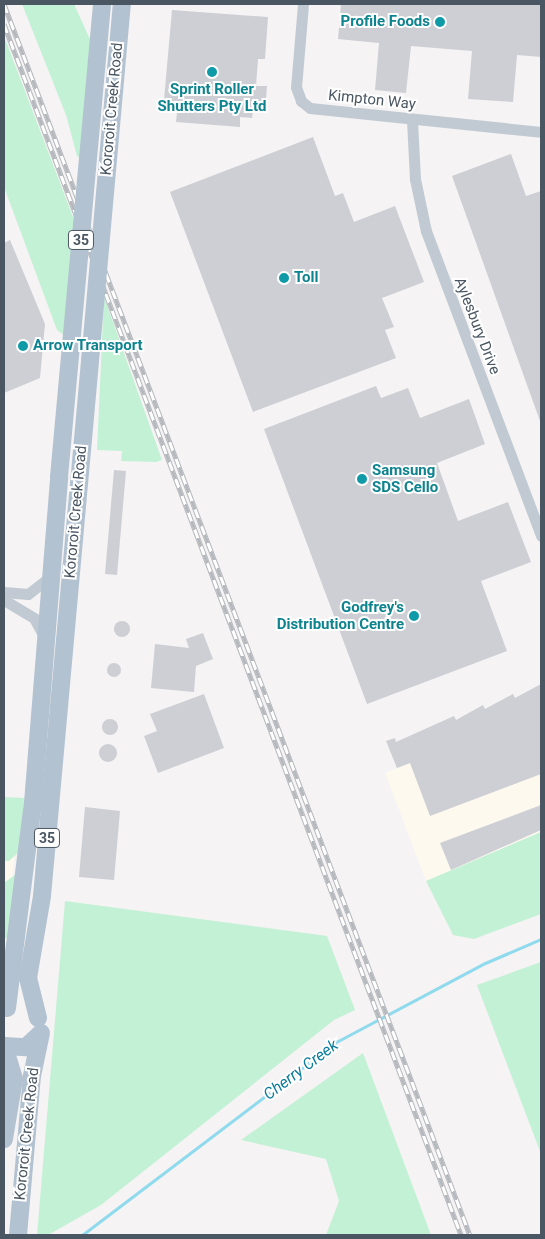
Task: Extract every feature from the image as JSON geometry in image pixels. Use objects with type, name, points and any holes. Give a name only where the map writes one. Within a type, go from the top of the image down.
[{"type":"main road","name":"Kororoit Creek Road","points":[[5,1009],[44,654],[102,4]]},
{"type":"main road","name":"Kororoit Creek Road","points":[[18,1235],[39,1025],[28,978],[42,896],[122,4]]},
{"type":"main road","name":"35","points":[[5,1009],[23,1007],[39,1025]]},
{"type":"main road","points":[[4,1046],[26,1047],[39,1025]]},
{"type":"main road","name":"Kororoit Creek Road","points":[[4,1046],[14,1079],[4,1139]]},
{"type":"street","name":"Kimpton Way","points":[[303,4],[296,76],[300,101],[316,110],[541,132]]},
{"type":"street","name":"Aylesbury Drive","points":[[412,120],[416,179],[426,231],[541,536]]},
{"type":"street","points":[[4,592],[19,595],[36,591],[49,580],[51,570]]},
{"type":"street","points":[[4,600],[39,624],[44,654]]},
{"type":"shaded area","points":[[541,714],[541,832],[426,881],[385,773]]},
{"type":"shaded area","points":[[4,851],[15,851],[4,955]]},
{"type":"green space","points":[[22,4],[74,4],[93,46],[83,160],[77,156],[66,115]]},
{"type":"green space","points":[[4,36],[76,225],[68,338],[57,330],[4,187]]},
{"type":"green space","points":[[104,297],[162,460],[156,462],[121,461],[122,451],[97,450]]},
{"type":"green space","points":[[4,797],[24,798],[20,851],[9,861],[4,861]]},
{"type":"green space","points":[[541,832],[541,914],[474,939],[453,935],[426,881]]},
{"type":"green space","points":[[16,874],[9,941],[4,936],[4,883]]},
{"type":"green space","points":[[65,901],[327,936],[355,1010],[334,1020],[101,1205],[48,1235],[37,1235]]},
{"type":"green space","points":[[541,962],[541,1154],[477,985]]},
{"type":"green space","points":[[363,1053],[431,1235],[326,1235],[339,1201],[326,1159],[241,1140]]},
{"type":"building","name":"Profile Foods","points":[[341,4],[541,4],[541,57],[517,55],[513,102],[468,99],[472,51],[411,46],[406,93],[375,90],[379,43],[338,39]]},
{"type":"building","points":[[172,10],[268,17],[265,59],[258,59],[256,86],[267,86],[265,112],[253,111],[252,118],[240,117],[240,127],[176,122],[177,112],[163,111]]},
{"type":"building","name":"Toll","points":[[313,137],[335,196],[343,193],[354,222],[395,206],[424,282],[382,298],[394,327],[385,330],[396,358],[253,412],[170,192]]},
{"type":"building","points":[[511,154],[526,196],[541,191],[540,421],[452,176]]},
{"type":"building","points":[[10,240],[45,324],[40,378],[4,393],[4,243]]},
{"type":"building","points":[[376,386],[381,398],[408,388],[420,418],[469,399],[485,444],[437,463],[458,521],[508,502],[531,562],[481,581],[507,651],[367,704],[264,429]]},
{"type":"building","points":[[114,470],[126,471],[117,575],[105,574]]},
{"type":"building","points":[[122,621],[128,623],[130,629],[128,635],[122,637],[116,635],[114,629],[116,623]]},
{"type":"building","points":[[203,633],[213,659],[196,666],[194,692],[151,688],[155,644],[189,648],[186,639]]},
{"type":"building","points":[[111,663],[117,663],[121,670],[117,677],[111,677],[107,673],[107,667]]},
{"type":"building","points":[[541,684],[541,774],[430,816],[410,763],[397,768],[386,741],[395,738],[396,742],[454,716],[456,720],[483,705],[485,709],[513,694],[515,698]]},
{"type":"building","points":[[204,694],[224,748],[158,773],[144,736],[157,731],[150,714]]},
{"type":"building","points":[[107,719],[113,719],[118,724],[116,733],[107,735],[102,730],[102,724]]},
{"type":"building","points":[[104,744],[112,744],[117,749],[115,760],[104,762],[99,757],[99,749]]},
{"type":"building","points":[[541,805],[541,830],[451,870],[440,843]]},
{"type":"building","points":[[85,807],[120,811],[114,880],[79,877]]},
{"type":"waterway","name":"Cherry Creek","points":[[82,1235],[338,1041],[485,963],[541,939]]},
{"type":"railway","points":[[4,4],[470,1235]]},
{"type":"railway","points":[[4,24],[461,1235]]},
{"type":"place","name":"Profile Foods","points":[[440,22]]},
{"type":"place","name":"Sprint Roller Shutters Pty Ltd","points":[[212,72]]},
{"type":"place","name":"Toll","points":[[284,278]]},
{"type":"place","name":"Arrow Transport","points":[[23,346]]},
{"type":"place","name":"Samsung SDS Cello","points":[[362,479]]},
{"type":"place","name":"Godfrey's Distribution Centre","points":[[414,616]]}]
